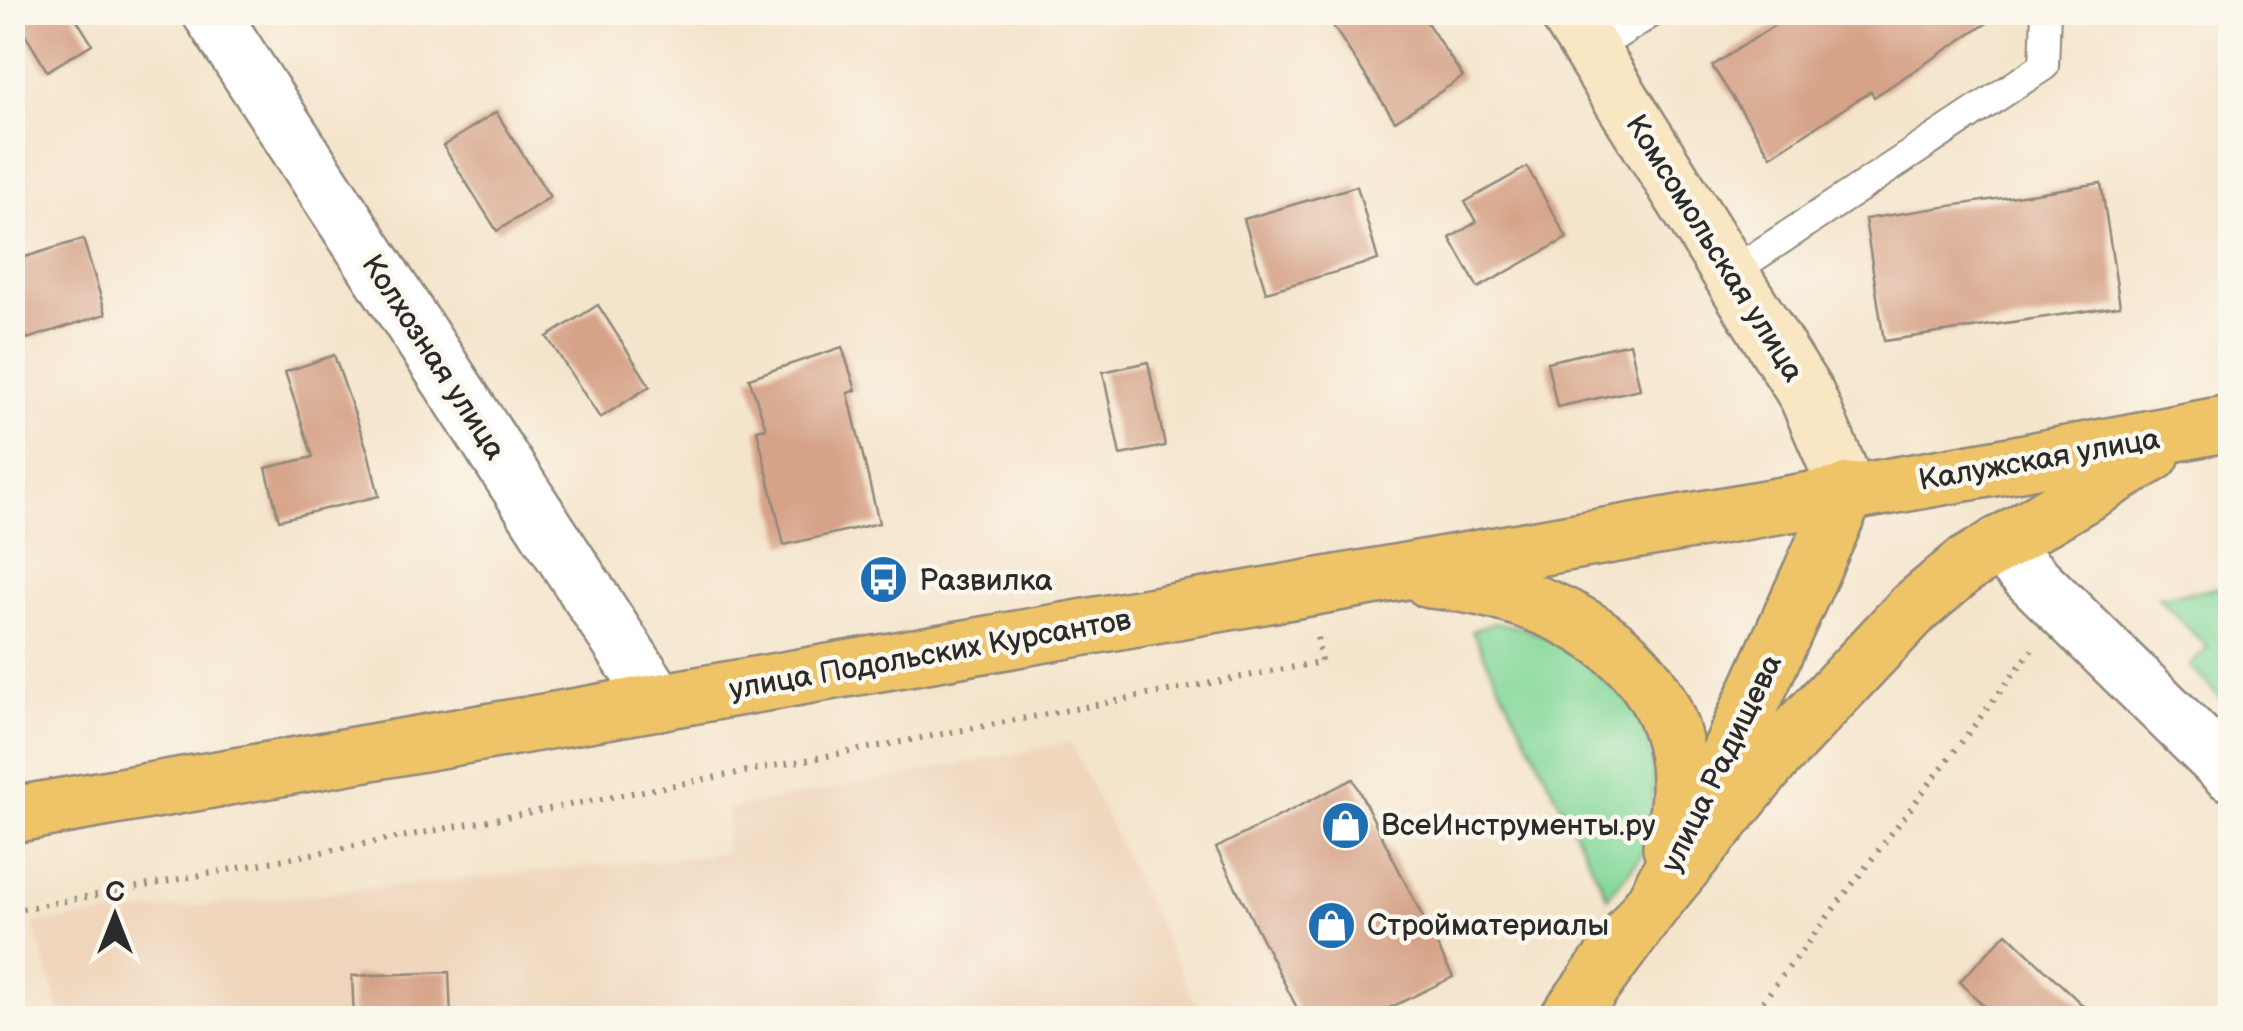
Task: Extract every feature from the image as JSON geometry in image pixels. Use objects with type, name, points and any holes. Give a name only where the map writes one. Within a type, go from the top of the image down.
[{"type":"main road","name":"Калужская улица","points":[[1848,491],[2212,428]]},
{"type":"main road","points":[[1654,902],[1772,758],[1879,642],[1953,575],[2144,458],[2212,428]]},
{"type":"main road","name":"улица Подольских Курсантов","points":[[12,815],[1848,491]]},
{"type":"main road","name":"улица Радищева","points":[[1568,1018],[1654,902],[1716,784],[1848,491]]},
{"type":"main road","points":[[1364,579],[1432,580],[1518,596],[1586,626],[1616,648],[1645,678],[1667,716],[1675,746],[1679,794],[1669,857],[1654,902]]},
{"type":"street","name":"Колхозная улица","points":[[210,12],[659,702]]},
{"type":"street","name":"Комсомольская улица","points":[[1579,32],[1807,396],[1848,491]]},
{"type":"street","points":[[1998,545],[2230,773]]},
{"type":"lane","points":[[1579,32],[1652,12]]},
{"type":"lane","points":[[1732,272],[2044,66],[2046,12]]},
{"type":"path","points":[[1750,1018],[2023,658],[2070,615]]},
{"type":"path","points":[[12,911],[1321,662],[1316,630]]},
{"type":"shaded area","points":[[1070,743],[1203,1018],[62,1018],[33,923],[725,853],[729,809]]},
{"type":"green space","points":[[2230,586],[2230,708],[2190,666],[2208,648],[2158,597]]},
{"type":"green space","points":[[1493,623],[1521,627],[1559,642],[1629,701],[1649,739],[1654,780],[1651,826],[1640,858],[1608,897],[1472,631]]},
{"type":"building","points":[[12,12],[72,12],[92,44],[47,71]]},
{"type":"building","points":[[1324,12],[1420,12],[1463,77],[1395,121]]},
{"type":"building","points":[[1795,12],[2004,12],[1874,97],[1871,91],[1771,156],[1712,66]]},
{"type":"building","points":[[496,112],[550,197],[497,231],[443,146]]},
{"type":"building","points":[[1527,167],[1567,238],[1478,288],[1450,238],[1476,222],[1465,202]]},
{"type":"building","points":[[2101,183],[2120,306],[1884,341],[1865,219]]},
{"type":"building","points":[[1357,186],[1378,260],[1266,292],[1244,219]]},
{"type":"building","points":[[83,239],[106,314],[27,339],[12,292],[12,261]]},
{"type":"building","points":[[598,305],[650,386],[600,418],[547,337]]},
{"type":"building","points":[[1630,343],[1640,389],[1557,407],[1547,362]]},
{"type":"building","points":[[842,347],[856,390],[848,393],[879,523],[784,545],[757,430],[766,428],[749,378]]},
{"type":"building","points":[[334,355],[379,496],[279,520],[266,468],[313,457],[285,372]]},
{"type":"building","points":[[1148,362],[1165,446],[1120,455],[1103,372]]},
{"type":"building","points":[[1353,779],[1453,977],[1369,1018],[1302,1018],[1216,848]]},
{"type":"building","points":[[2007,933],[2096,1018],[1997,1018],[1959,982]]},
{"type":"building","points":[[449,972],[451,1018],[354,1018],[352,976]]},
{"type":"place","name":"Развилка","points":[[884,580]]},
{"type":"place","name":"ВсеИнструменты.ру","points":[[1346,825]]},
{"type":"place","name":"Стройматериалы","points":[[1332,925]]}]
